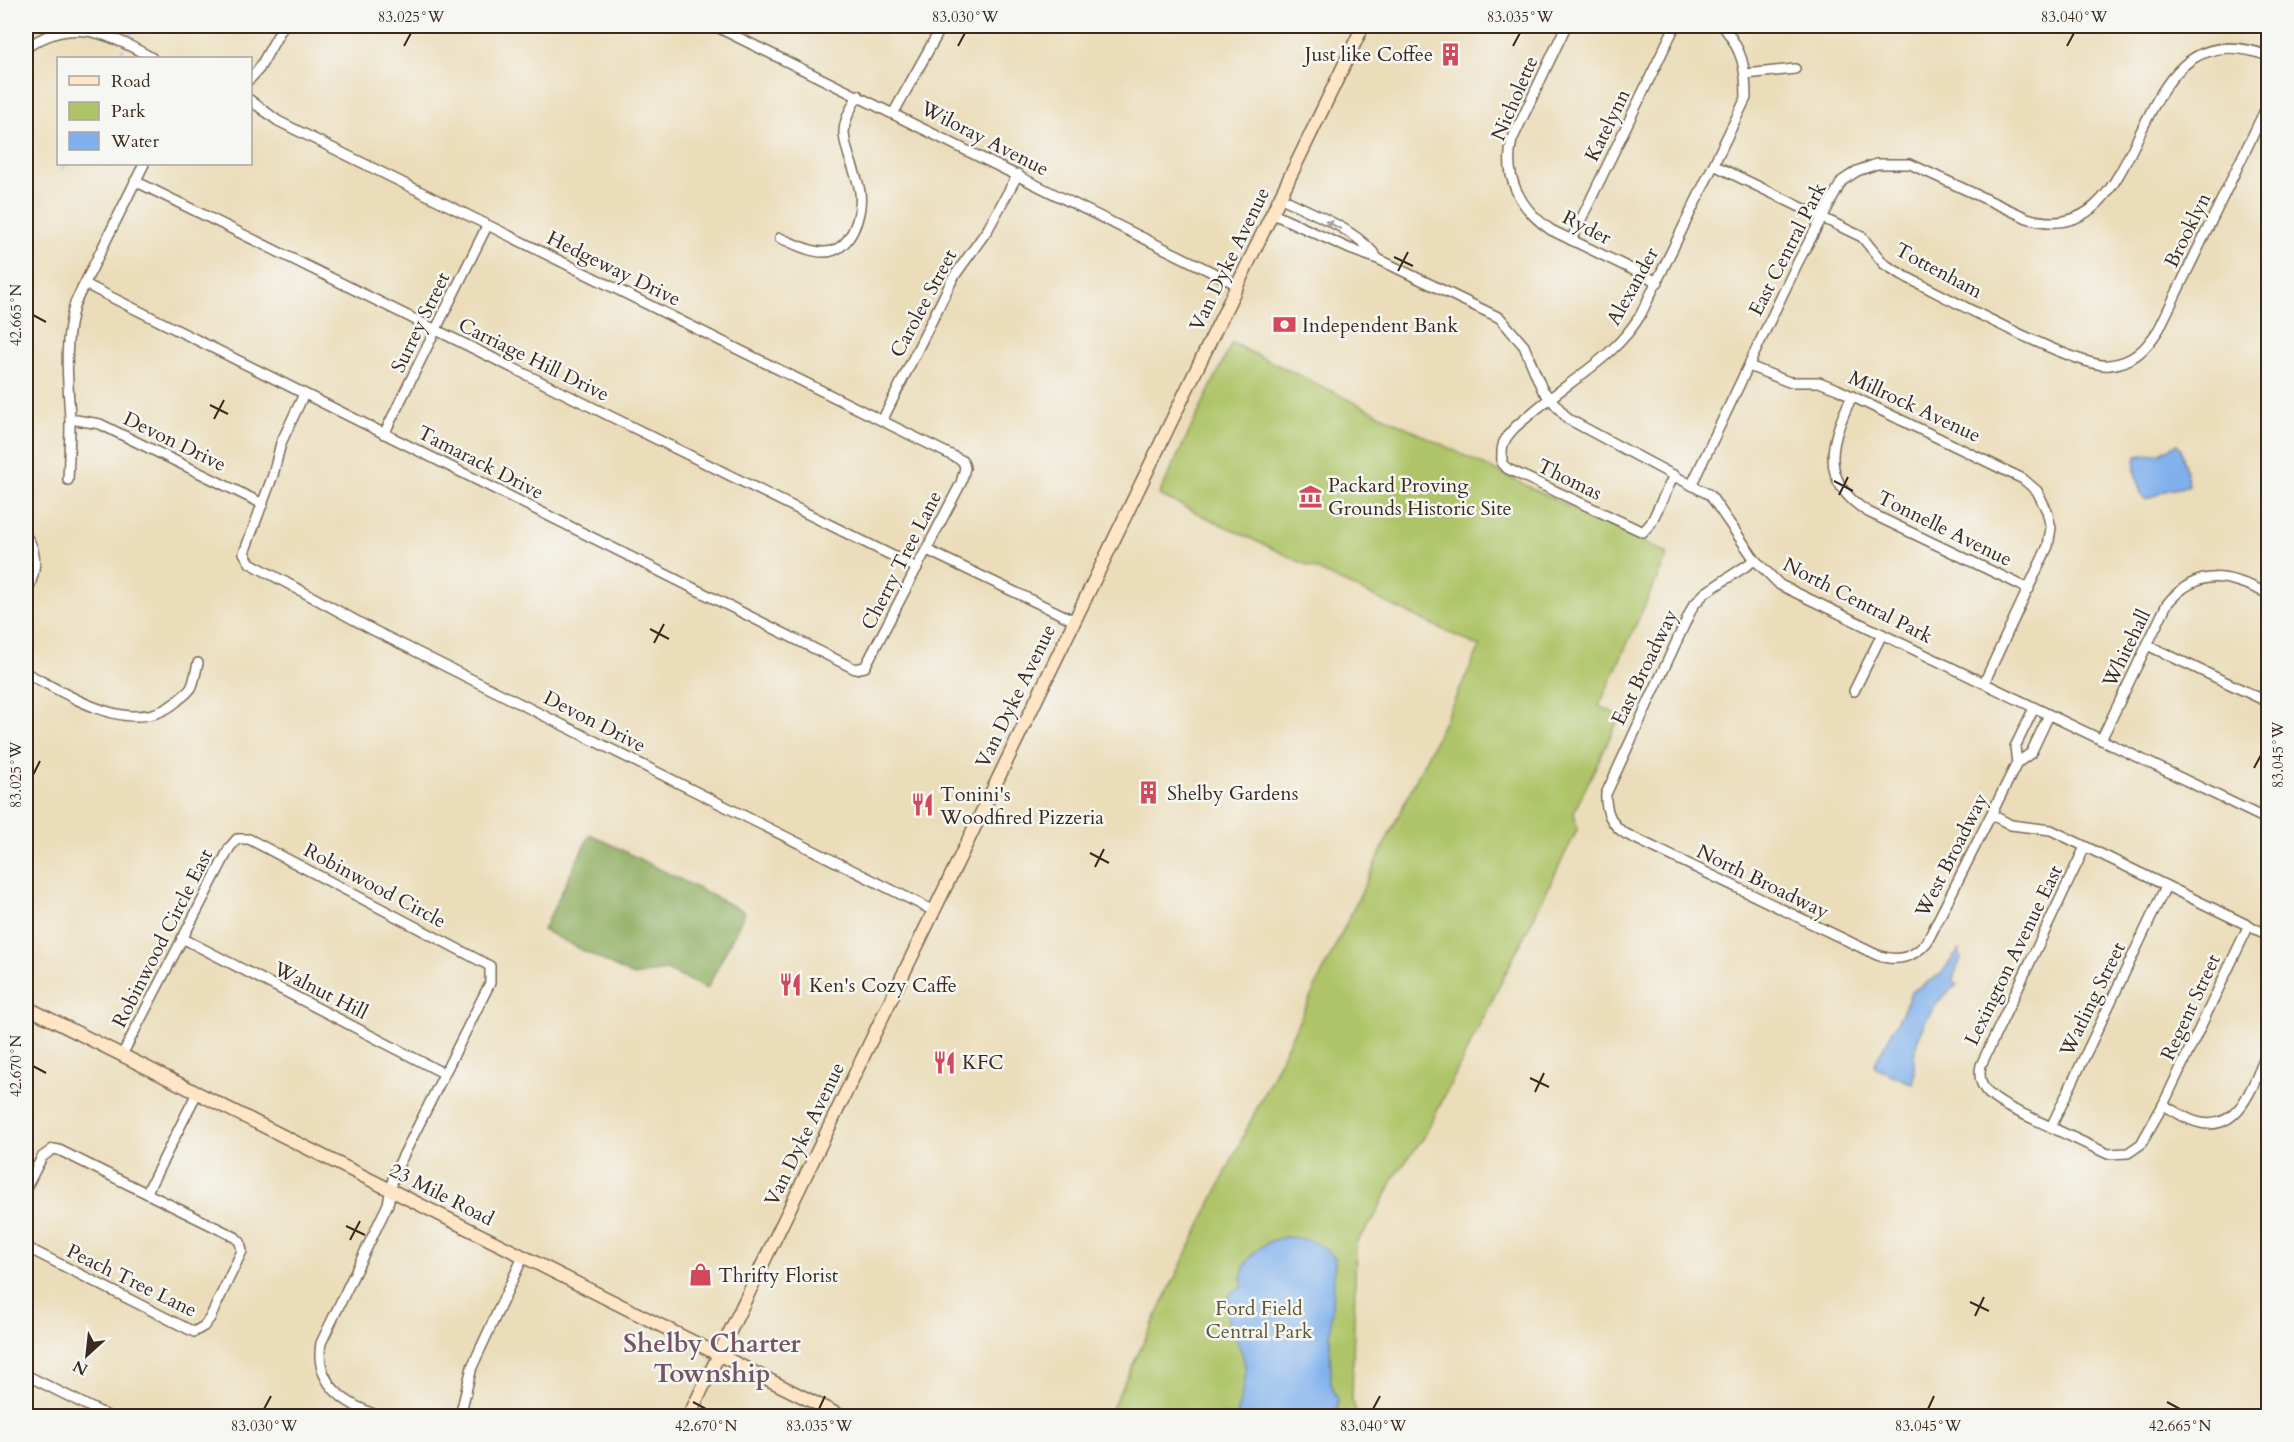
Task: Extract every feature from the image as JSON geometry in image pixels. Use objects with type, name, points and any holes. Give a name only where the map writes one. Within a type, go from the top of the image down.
[{"type":"main road","name":"Van Dyke Avenue","points":[[689,1416],[932,910],[1363,26]]},
{"type":"main road","name":"23 Mile Road","points":[[26,1007],[841,1416]]},
{"type":"street","points":[[252,77],[260,69],[283,26]]},
{"type":"street","points":[[894,112],[942,26]]},
{"type":"street","name":"Nicholette","points":[[1514,187],[1509,158],[1515,130],[1566,26]]},
{"type":"street","name":"Katelynn","points":[[1571,240],[1675,26]]},
{"type":"street","name":"Alexander","points":[[1549,399],[1628,334],[1658,282],[1746,98],[1746,74],[1738,44],[1723,26]]},
{"type":"street","name":"Wiloray Avenue","points":[[720,27],[1238,285]]},
{"type":"street","points":[[26,48],[52,34],[84,31],[120,40],[150,57]]},
{"type":"street","name":"East Central Park","points":[[1692,484],[1821,218],[1842,182],[1866,166],[1894,162],[1920,167],[2027,218],[2044,221],[2064,219],[2082,213],[2105,195],[2163,80],[2184,56],[2209,46],[2224,44],[2254,49],[2268,56]]},
{"type":"street","points":[[1746,74],[1795,69]]},
{"type":"street","points":[[780,238],[823,252],[840,247],[852,233],[858,217],[860,198],[844,132],[848,114],[858,95]]},
{"type":"street","name":"Hedgeway Drive","points":[[252,102],[278,121],[487,226],[883,419],[957,456],[965,464]]},
{"type":"street","name":"Brooklyn","points":[[2125,361],[2141,354],[2159,329],[2268,104]]},
{"type":"street","points":[[68,480],[70,419],[67,340],[75,303],[143,165]]},
{"type":"street","name":"Tottenham","points":[[1714,165],[1862,237],[1890,269],[2074,358],[2107,366],[2125,361]]},
{"type":"street","name":"Carolee Street","points":[[883,419],[953,278],[988,229],[1018,174]]},
{"type":"street","name":"Carriage Hill Drive","points":[[135,181],[917,568]]},
{"type":"street","name":"Ryder","points":[[1514,187],[1536,220],[1571,240],[1658,282]]},
{"type":"street","name":"North Central Park","points":[[1281,197],[1356,237],[1370,246],[1378,259]]},
{"type":"street","name":"North Central Park","points":[[1273,214],[1485,308],[1500,318],[1524,346],[1549,399],[1568,419],[1587,431],[1692,484],[1715,502],[1755,560],[1780,585],[2268,820]]},
{"type":"street","name":"Surrey Street","points":[[384,434],[487,226]]},
{"type":"street","name":"Tamarack Drive","points":[[85,284],[861,670]]},
{"type":"street","name":"Millrock Avenue","points":[[1749,366],[1782,381],[1819,382],[2019,476],[2037,491],[2047,511],[2051,528],[2048,546],[2029,589]]},
{"type":"street","points":[[263,504],[281,443],[304,394]]},
{"type":"street","name":"Tonnelle Avenue","points":[[1852,396],[1836,429],[1831,454],[1836,476],[1850,501],[2029,589]]},
{"type":"street","name":"Thomas","points":[[1549,399],[1511,431],[1503,444],[1502,464],[1509,469],[1643,531],[1651,523],[1674,475]]},
{"type":"street","points":[[2268,404],[2268,419]]},
{"type":"street","name":"Devon Drive","points":[[70,419],[100,424],[263,504],[247,539],[245,558],[259,569],[373,630],[932,910]]},
{"type":"street","name":"Cherry Tree Lane","points":[[861,670],[867,665],[961,483],[965,464]]},
{"type":"street","points":[[26,536],[35,559],[34,573],[26,594]]},
{"type":"street","points":[[927,550],[1073,620]]},
{"type":"street","name":"East Broadway","points":[[1610,816],[1606,799],[1609,784],[1693,606],[1705,593],[1755,560]]},
{"type":"street","name":"Whitehall","points":[[2101,740],[2167,604],[2183,588],[2195,582],[2216,577],[2234,578],[2268,594]]},
{"type":"street","points":[[1984,682],[2029,589]]},
{"type":"street","points":[[1854,691],[1882,634]]},
{"type":"street","points":[[2148,645],[2268,702]]},
{"type":"street","points":[[26,673],[92,705],[122,716],[149,716],[172,705],[192,688],[198,663]]},
{"type":"street","name":"West Broadway","points":[[2017,764],[2015,747],[2034,708]]},
{"type":"street","name":"West Broadway","points":[[1910,956],[1927,942],[2017,764],[2031,753],[2049,715]]},
{"type":"street","points":[[2025,728],[2039,735]]},
{"type":"street","points":[[1992,815],[2011,825],[2051,830],[2268,935]]},
{"type":"street","name":"North Broadway","points":[[1610,816],[1617,828],[1635,839],[1868,951],[1888,958],[1910,956]]},
{"type":"street","name":"Robinwood Circle East","points":[[122,1055],[230,847],[237,839]]},
{"type":"street","name":"Robinwood Circle","points":[[237,839],[249,839],[487,964],[492,971],[490,983],[443,1073]]},
{"type":"street","name":"Lexington Avenue East","points":[[1979,1080],[1982,1060],[2085,847]]},
{"type":"street","name":"Watling Street","points":[[2051,1127],[2166,886]]},
{"type":"street","name":"Regent Street","points":[[1979,1080],[1987,1094],[1995,1100],[2102,1152],[2121,1154],[2141,1144],[2163,1105],[2249,925]]},
{"type":"street","name":"Walnut Hill","points":[[182,938],[443,1073]]},
{"type":"street","points":[[2163,1105],[2199,1123],[2212,1125],[2231,1120],[2241,1109],[2268,1051]]},
{"type":"street","points":[[380,1416],[333,1391],[323,1376],[320,1353],[323,1338],[388,1204],[394,1174],[443,1073]]},
{"type":"street","points":[[26,1188],[42,1157],[53,1149],[72,1155],[147,1192],[197,1093]]},
{"type":"street","name":"Peach Tree Lane","points":[[26,1246],[185,1329],[198,1331],[210,1318],[241,1256],[242,1246],[235,1237],[147,1192]]},
{"type":"street","points":[[460,1416],[472,1367],[523,1257]]},
{"type":"street","points":[[26,1375],[108,1416]]},
{"type":"green space","name":"Ford Field Central Park","points":[[1232,343],[1668,554],[1599,706],[1620,716],[1574,812],[1577,830],[1424,1137],[1395,1176],[1373,1220],[1356,1243],[1352,1400],[1358,1416],[1108,1416],[1480,647],[1159,495]]},
{"type":"green space","points":[[590,834],[745,912],[707,989],[666,970],[633,976],[543,930]]},
{"type":"water","points":[[2177,444],[2181,448],[2189,485],[2145,499],[2141,494],[2136,474],[2137,456],[2160,453]]},
{"type":"water","points":[[1959,950],[1961,958],[1952,981],[1957,985],[1934,1008],[1918,1038],[1913,1084],[1876,1068],[1875,1064],[1911,992],[1941,974]]},
{"type":"water","points":[[1284,1237],[1312,1242],[1335,1258],[1330,1337],[1331,1384],[1338,1400],[1337,1416],[1237,1416],[1246,1371],[1243,1355],[1227,1314],[1231,1292],[1243,1287],[1244,1269],[1253,1254],[1268,1243]]},
{"type":"waterway","points":[[129,37],[134,26]]},
{"type":"waterway","points":[[119,57],[123,49]]},
{"type":"waterway","points":[[62,169],[64,165]]},
{"type":"place","name":"Just like Coffee","points":[[1451,54]]},
{"type":"place","name":"Independent Bank","points":[[1284,325]]},
{"type":"place","name":"Packard Proving Grounds Historic Site","points":[[1310,497]]},
{"type":"place","name":"Shelby Gardens","points":[[1149,793]]},
{"type":"place","name":"Tonini's Woodfired Pizzeria","points":[[922,805]]},
{"type":"place","name":"Ken's Cozy Caffe","points":[[791,985]]},
{"type":"place","name":"KFC","points":[[944,1062]]},
{"type":"place","name":"Thrifty Florist","points":[[700,1275]]},
{"type":"district","name":"Shelby Charter Township","points":[[712,1358]]}]
